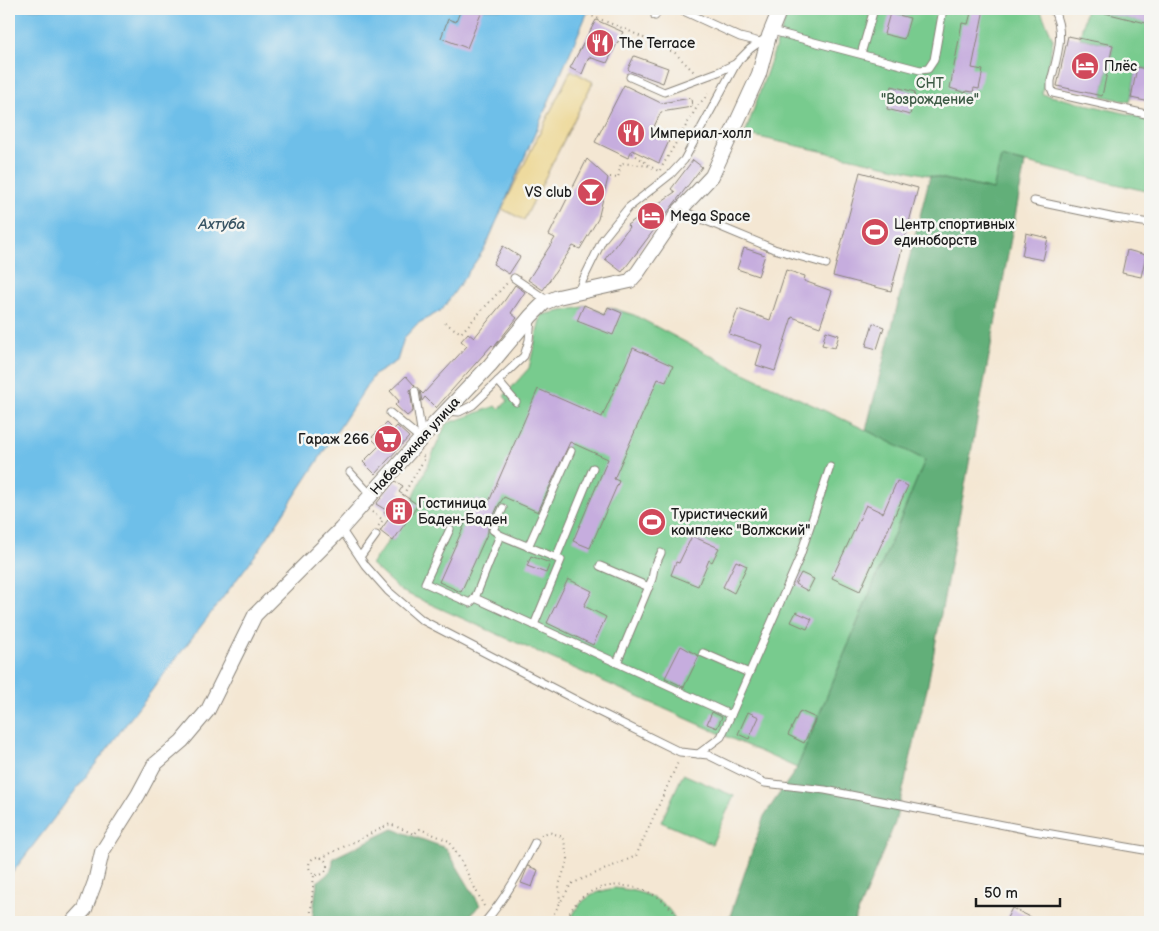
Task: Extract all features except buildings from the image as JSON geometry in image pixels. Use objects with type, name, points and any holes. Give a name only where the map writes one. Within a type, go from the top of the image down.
[{"type":"street","name":"Набережная улица","points":[[73,922],[85,909],[95,882],[102,852],[138,795],[154,765],[182,741],[208,710],[255,615],[341,529],[544,303],[630,280],[638,272],[680,210],[712,176],[759,74],[767,36],[780,9]]},
{"type":"lane","points":[[678,9],[740,37],[767,36],[862,54],[920,70],[928,69],[934,60],[943,9]]},
{"type":"lane","points":[[862,54],[874,9]]},
{"type":"lane","points":[[1053,9],[1061,32],[1051,81],[1053,92],[1150,115]]},
{"type":"lane","points":[[578,293],[603,239],[628,208],[671,174],[684,160],[737,62],[767,36]]},
{"type":"lane","points":[[630,77],[664,92],[737,62]]},
{"type":"lane","points":[[1034,201],[1115,218],[1150,223]]},
{"type":"lane","points":[[680,210],[774,249],[826,264]]},
{"type":"lane","points":[[514,278],[548,301]]},
{"type":"lane","points":[[446,411],[459,412],[473,405],[524,356],[529,340],[531,316]]},
{"type":"lane","points":[[498,381],[516,402]]},
{"type":"lane","points":[[415,391],[419,441]]},
{"type":"lane","points":[[390,413],[419,441]]},
{"type":"lane","points":[[528,547],[571,451]]},
{"type":"lane","points":[[698,754],[721,737],[799,559],[830,467]]},
{"type":"lane","points":[[556,558],[593,468]]},
{"type":"lane","points":[[350,472],[367,499]]},
{"type":"lane","points":[[503,508],[493,530],[500,535],[561,560],[534,625]]},
{"type":"lane","points":[[341,529],[365,566],[388,591],[422,620],[641,733],[683,752],[708,756],[765,782],[825,790],[1034,831],[1150,851]]},
{"type":"lane","points":[[450,529],[425,583],[470,603],[475,598],[500,535]]},
{"type":"lane","points":[[360,557],[376,535]]},
{"type":"lane","points":[[617,663],[661,553]]},
{"type":"lane","points":[[600,566],[649,587]]},
{"type":"lane","points":[[475,598],[731,715]]},
{"type":"lane","points":[[703,653],[749,673]]},
{"type":"lane","points":[[488,920],[504,899],[524,866],[535,842]]},
{"type":"path","points":[[574,9],[627,30],[676,53],[700,78]]},
{"type":"path","points":[[632,153],[659,172],[697,107],[710,92]]},
{"type":"path","points":[[610,177],[618,178],[621,162],[650,166]]},
{"type":"path","points":[[445,323],[461,333],[504,284],[514,278]]},
{"type":"path","points":[[403,495],[424,458],[419,441]]},
{"type":"path","points":[[367,499],[383,520],[374,533],[376,535]]},
{"type":"path","points":[[549,922],[571,884],[636,856],[683,752]]},
{"type":"path","points":[[310,922],[314,874],[309,867],[310,861],[315,858],[321,858],[390,824],[414,834],[420,830],[449,841],[462,861],[488,920]]},
{"type":"path","points":[[535,842],[538,836],[548,832],[563,837],[568,859],[559,885],[560,902]]},
{"type":"path","points":[[314,874],[323,874],[326,870],[326,861],[321,858]]},
{"type":"path","points":[[566,922],[577,902],[606,885],[616,884],[646,891],[662,900],[676,912],[680,922]]},
{"type":"green space","name":"СНТ \"Возрождение\"","points":[[789,9],[1040,9],[1053,39],[1042,94],[1150,119],[1150,192],[1001,157],[994,190],[745,134]]},
{"type":"green space","points":[[1086,9],[1149,23],[1150,19],[1150,70],[1137,67],[1130,102],[1102,96],[1113,45],[1080,38]]},
{"type":"green space","points":[[1001,157],[1025,163],[927,689],[895,823],[854,922],[728,922],[764,816],[797,768],[925,460],[866,430],[930,176],[993,190]]},
{"type":"green space","name":"Туристический комплекс \"Волжский\"","points":[[584,305],[605,314],[608,307],[634,315],[738,370],[925,460],[797,768],[401,591],[371,564],[390,539],[393,541],[446,424],[496,406],[499,409],[508,401],[504,396],[529,368],[541,315],[583,307]]},
{"type":"green space","points":[[683,774],[734,796],[712,844],[661,822]]},
{"type":"green space","points":[[393,829],[446,848],[480,905],[464,922],[312,922],[317,882],[327,875],[331,869],[333,858]]},
{"type":"green space","points":[[614,888],[650,896],[666,906],[676,922],[570,922],[577,908],[586,899],[599,892]]},
{"type":"sand","points":[[571,70],[593,82],[524,220],[502,209]]},
{"type":"water","name":"Ахтуба","points":[[9,9],[589,9],[485,248],[442,310],[417,324],[404,338],[397,361],[374,375],[260,549],[9,877]]},
{"type":"place","name":"The Terrace","points":[[600,43]]},
{"type":"place","name":"Плёс","points":[[1085,66]]},
{"type":"place","name":"Империал-холл","points":[[631,133]]},
{"type":"place","name":"VS club","points":[[591,192]]},
{"type":"place","name":"Mega Space","points":[[651,216]]},
{"type":"place","name":"Центр спортивных единоборств","points":[[875,232]]},
{"type":"place","name":"Гараж 266","points":[[388,439]]},
{"type":"place","name":"Гостиница Баден-Баден","points":[[399,511]]},
{"type":"place","name":"Туристический комплекс \"Волжский\"","points":[[652,522]]}]
